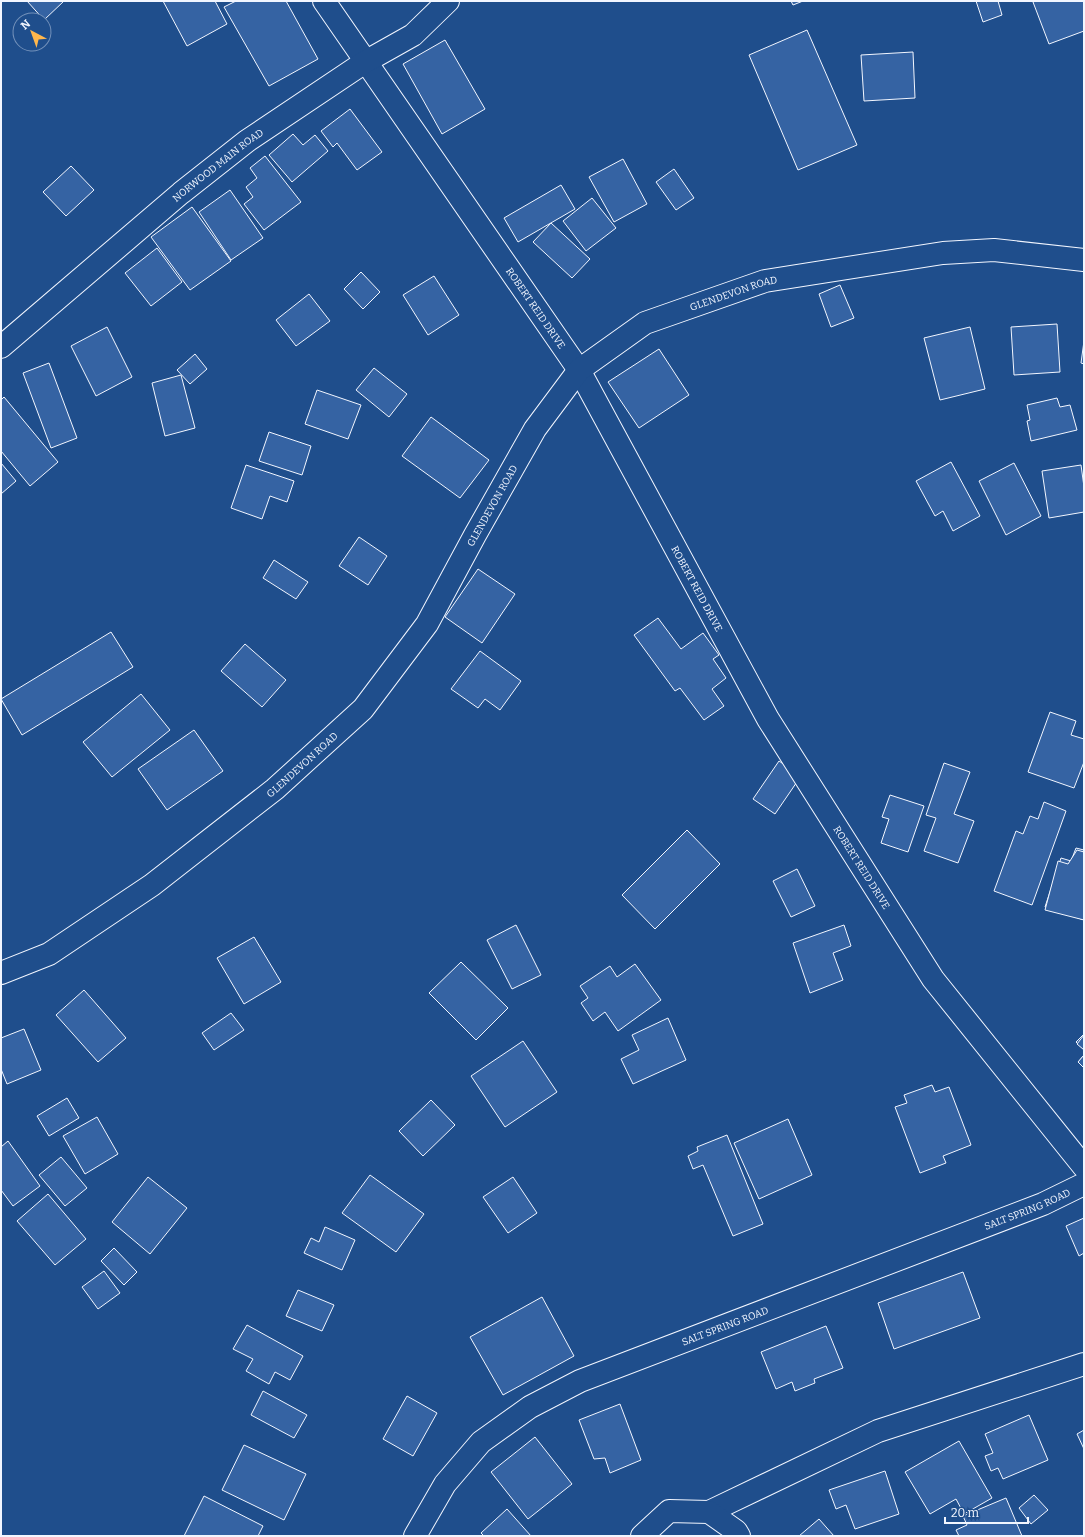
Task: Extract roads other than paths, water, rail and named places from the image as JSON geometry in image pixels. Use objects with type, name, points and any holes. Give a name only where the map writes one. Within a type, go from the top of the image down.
[{"type":"street","name":"ROBERT REID DRIVE","points":[[324,1],[579,370],[768,720],[933,979],[1084,1167]]},
{"type":"street","name":"NORWOOD MAIN ROAD","points":[[1,347],[181,193],[247,141],[365,62],[412,35],[448,1]]},
{"type":"street","name":"GLENDEVON ROAD","points":[[1,973],[49,954],[152,885],[275,789],[363,709],[427,624],[535,429],[579,370],[645,323],[765,281],[951,253],[994,250],[1084,260]]},
{"type":"street","name":"SALT SPRING ROAD","points":[[415,1536],[445,1484],[481,1442],[542,1400],[580,1381],[1044,1204],[1084,1184]]},
{"type":"street","points":[[642,1536],[669,1511],[709,1512],[878,1431],[1084,1364]]},
{"type":"street","points":[[709,1512],[736,1531],[739,1536]]}]
